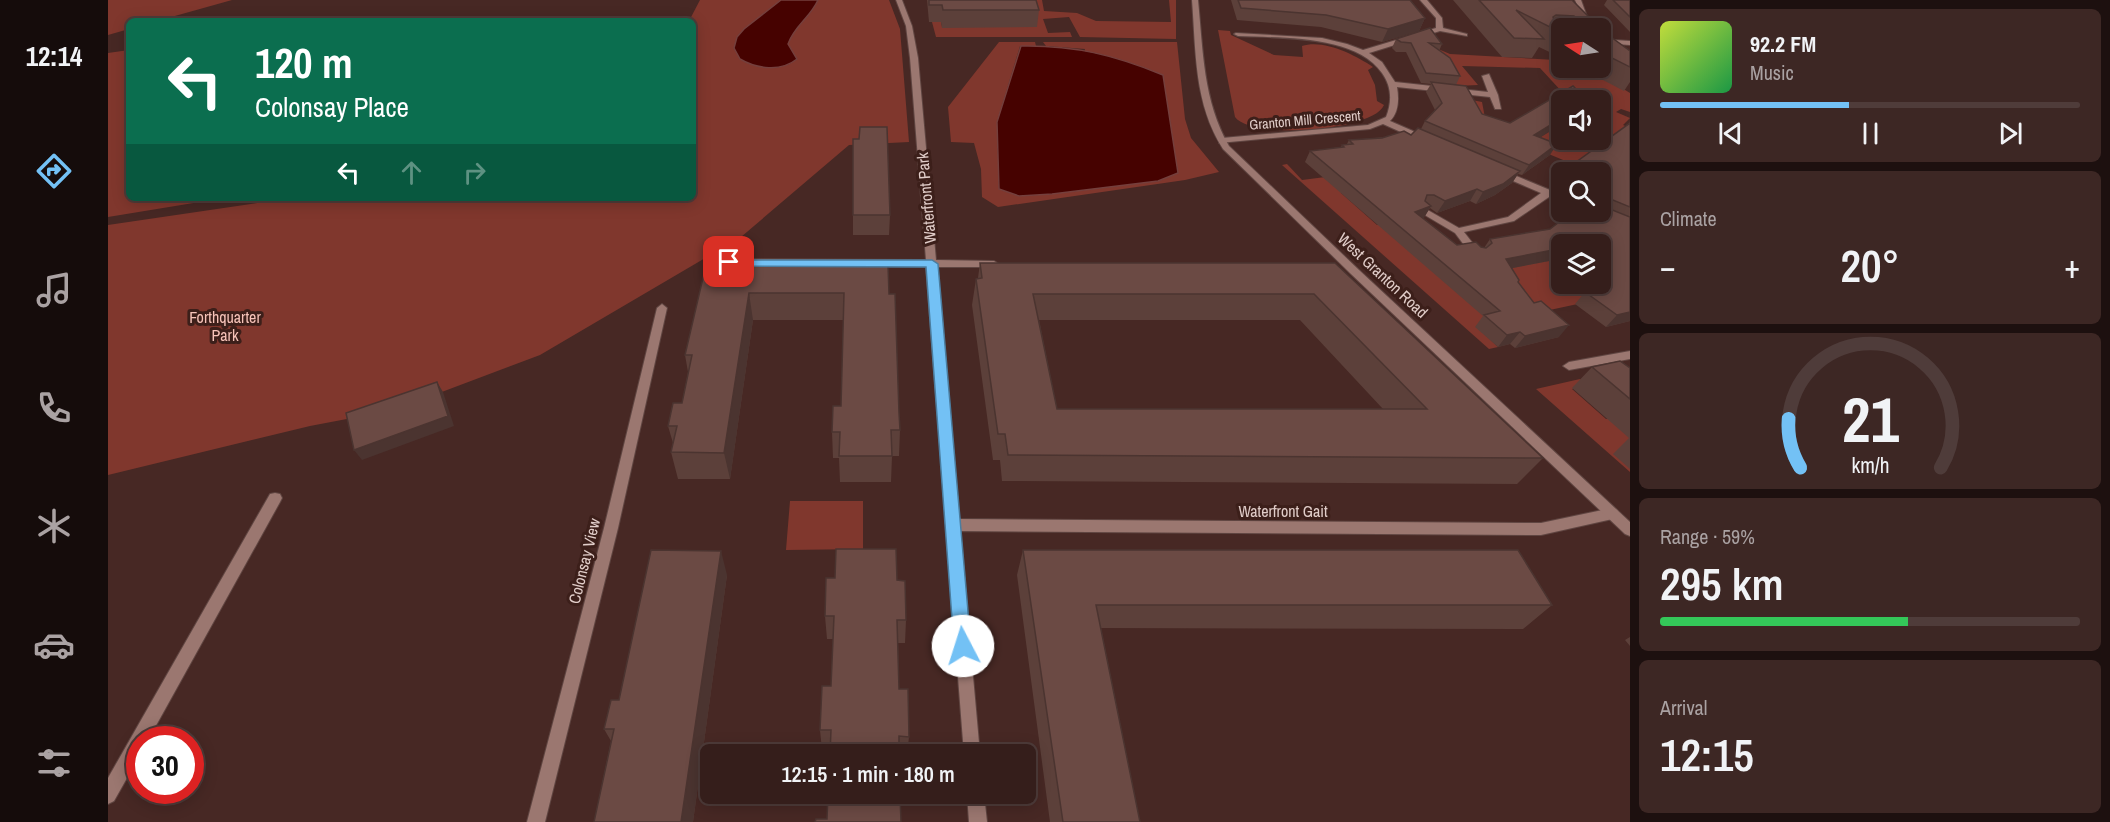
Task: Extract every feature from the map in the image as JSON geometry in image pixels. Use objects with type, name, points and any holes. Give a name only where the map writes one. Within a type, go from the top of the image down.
[{"type":"street","name":"Waterfront Park","points":[[899,0],[905,12],[912,40],[971,744]]},
{"type":"street","name":"West Granton Road","points":[[1195,0],[1205,106],[1212,125],[1222,141],[1269,190],[1630,530]]},
{"type":"street","points":[[1423,0],[1439,18],[1440,29]]},
{"type":"street","points":[[1578,0],[1587,18]]},
{"type":"street","points":[[1362,52],[1440,29],[1466,35]]},
{"type":"street","points":[[1238,34],[1334,43],[1362,52],[1384,69],[1392,84],[1494,95]]},
{"type":"street","points":[[1611,42],[1630,43]]},
{"type":"street","points":[[1611,46],[1618,51]]},
{"type":"street","points":[[1486,76],[1498,107]]},
{"type":"street","name":"Granton Mill Crescent","points":[[1222,141],[1360,129],[1385,122],[1395,102],[1392,84]]},
{"type":"street","points":[[1385,122],[1435,144]]},
{"type":"street","points":[[1497,171],[1551,194]]},
{"type":"street","points":[[1458,231],[1511,219],[1548,193]]},
{"type":"street","points":[[1423,211],[1458,231],[1477,255]]},
{"type":"street","points":[[729,262],[1002,264]]},
{"type":"street","name":"Colonsay View","points":[[536,822],[611,528],[662,308]]},
{"type":"street","points":[[1569,366],[1627,360]]},
{"type":"street","points":[[108,795],[275,498]]},
{"type":"street","name":"Waterfront Gait","points":[[952,525],[1541,528],[1580,523],[1612,514]]},
{"type":"street","points":[[977,804],[978,822]]},
{"type":"green space","points":[[108,0],[232,0],[168,18],[126,18],[126,30],[108,35]]},
{"type":"green space","name":"Forthquarter Park","points":[[700,0],[889,0],[900,29],[909,142],[849,145],[741,237],[540,355],[394,410],[310,426],[108,475],[108,225],[271,201],[696,201],[696,18],[691,18]]},
{"type":"green space","points":[[1027,0],[1042,0],[1044,11],[1077,13],[1096,21],[1171,22],[1169,0],[1176,0],[1176,39],[1080,37],[1069,17],[1043,19],[1048,33],[1070,32],[1072,37],[936,37],[932,22],[941,22],[942,27]]},
{"type":"green space","points":[[1218,30],[1230,31],[1231,35],[1274,55],[1303,57],[1302,46],[1311,44],[1329,46],[1348,53],[1373,67],[1368,70],[1375,85],[1377,101],[1384,105],[1375,114],[1359,121],[1337,126],[1287,130],[1246,124],[1235,117]]},
{"type":"green space","points":[[999,42],[1035,42],[1036,46],[1020,46],[997,122],[999,189],[1020,196],[1052,194],[1085,49],[1046,46],[1043,42],[1177,42],[1185,119],[1191,138],[1219,172],[1185,180],[998,207],[982,197],[981,169],[974,143],[951,142],[948,107]]},
{"type":"green space","points":[[1424,43],[1450,54],[1551,60],[1551,78],[1605,78],[1630,93],[1630,112],[1621,109],[1616,112],[1630,118],[1623,125],[1630,128],[1611,142],[1611,90],[1560,90],[1540,68],[1462,66],[1478,85],[1455,86],[1444,67],[1410,47]]},
{"type":"green space","points":[[1543,44],[1551,44],[1551,54]]},
{"type":"green space","points":[[126,50],[126,201],[206,201],[108,217],[108,53]]},
{"type":"green space","points":[[1457,97],[1482,102],[1486,123],[1506,131],[1512,127],[1539,138],[1551,130],[1551,150],[1600,150],[1596,153],[1603,156],[1597,161],[1599,162],[1568,162],[1496,132],[1472,147],[1450,138],[1456,136],[1469,119]]},
{"type":"green space","points":[[1287,164],[1302,180],[1341,175],[1341,193],[1377,225],[1402,220],[1499,268],[1551,260],[1551,294],[1598,294],[1587,302],[1476,326],[1498,347],[1489,349],[1282,165]]},
{"type":"green space","points":[[1611,167],[1630,175],[1630,196],[1619,205],[1627,208],[1620,214],[1611,210],[1611,187],[1616,183],[1611,181]]},
{"type":"green space","points":[[1611,243],[1630,270],[1611,284]]},
{"type":"green space","points":[[1580,379],[1587,385],[1572,389],[1606,419],[1630,414],[1630,472],[1536,389]]},
{"type":"green space","points":[[790,501],[863,501],[863,549],[786,550]]},
{"type":"shaded area","points":[[781,0],[818,0],[788,44],[797,59],[784,66],[769,68],[740,59],[734,48],[737,37]]},
{"type":"shaded area","points":[[1021,46],[1076,49],[1128,62],[1163,75],[1178,173],[1158,181],[1052,194],[1019,196],[999,189],[997,122]]},
{"type":"building","points":[[929,0],[1036,0],[1039,10],[943,10],[942,5],[929,5]]},
{"type":"building","points":[[1238,0],[1410,0],[1425,18],[1388,29],[1326,15],[1241,8]]},
{"type":"building","points":[[1479,0],[1572,0],[1590,18],[1556,15],[1551,18],[1551,28],[1516,10],[1544,39],[1514,38]]},
{"type":"building","points":[[1613,0],[1630,0],[1630,17]]},
{"type":"building","points":[[1430,28],[1442,44],[1429,43],[1450,58],[1460,76],[1426,73],[1411,43],[1396,39]]},
{"type":"building","points":[[1611,37],[1630,51],[1630,67],[1611,58]]},
{"type":"building","points":[[1431,82],[1466,86],[1482,114],[1510,123],[1551,99],[1551,125],[1534,135],[1551,142],[1551,148],[1529,165],[1425,121],[1442,103]]},
{"type":"building","points":[[1630,123],[1630,207],[1611,199],[1611,162],[1576,162],[1593,150],[1611,150],[1611,137]]},
{"type":"building","points":[[860,127],[887,127],[890,215],[853,215],[853,139],[859,139]]},
{"type":"building","points":[[1418,128],[1520,171],[1503,184],[1483,192],[1477,189],[1445,201],[1434,195],[1427,195],[1425,201],[1431,206],[1415,212],[1457,245],[1476,242],[1486,248],[1492,243],[1490,239],[1550,229],[1559,222],[1611,222],[1611,209],[1630,217],[1630,312],[1617,315],[1588,294],[1611,294],[1611,234],[1551,234],[1551,250],[1506,259],[1519,280],[1518,282],[1534,303],[1541,301],[1569,325],[1525,336],[1520,332],[1507,335],[1484,315],[1500,311],[1310,151],[1344,147],[1342,145],[1353,144],[1349,140],[1382,138],[1404,131],[1411,135]]},
{"type":"building","points":[[791,261],[812,261],[811,265],[888,265],[889,294],[895,294],[900,430],[891,430],[892,456],[839,456],[840,432],[832,432],[833,406],[841,406],[844,293],[749,293],[724,453],[671,452],[677,426],[668,426],[673,403],[682,403],[692,355],[685,355],[706,265],[790,265]]},
{"type":"building","points":[[980,263],[1335,263],[1543,458],[1008,455],[1005,434],[998,434],[976,279],[982,278]],"holes":[[[1033,294],[1314,294],[1427,409],[1057,409]]]},
{"type":"building","points":[[1620,361],[1630,368],[1630,399],[1592,367]]},
{"type":"building","points":[[437,382],[448,416],[354,450],[346,413]]},
{"type":"building","points":[[836,549],[896,549],[897,580],[905,581],[906,620],[897,620],[899,689],[908,689],[909,737],[899,736],[899,744],[830,744],[831,730],[820,730],[822,686],[831,686],[834,616],[825,616],[826,578],[835,578]]},
{"type":"building","points":[[651,550],[721,551],[681,822],[594,822],[614,729],[604,729],[611,700],[619,700]]},
{"type":"building","points":[[1023,550],[1518,550],[1552,605],[1096,605],[1140,822],[1063,822]]},
{"type":"building","points":[[828,804],[900,804],[901,822],[815,822],[816,819],[827,819]]},
{"type":"route","points":[[729,262],[932,264],[963,646]]}]
